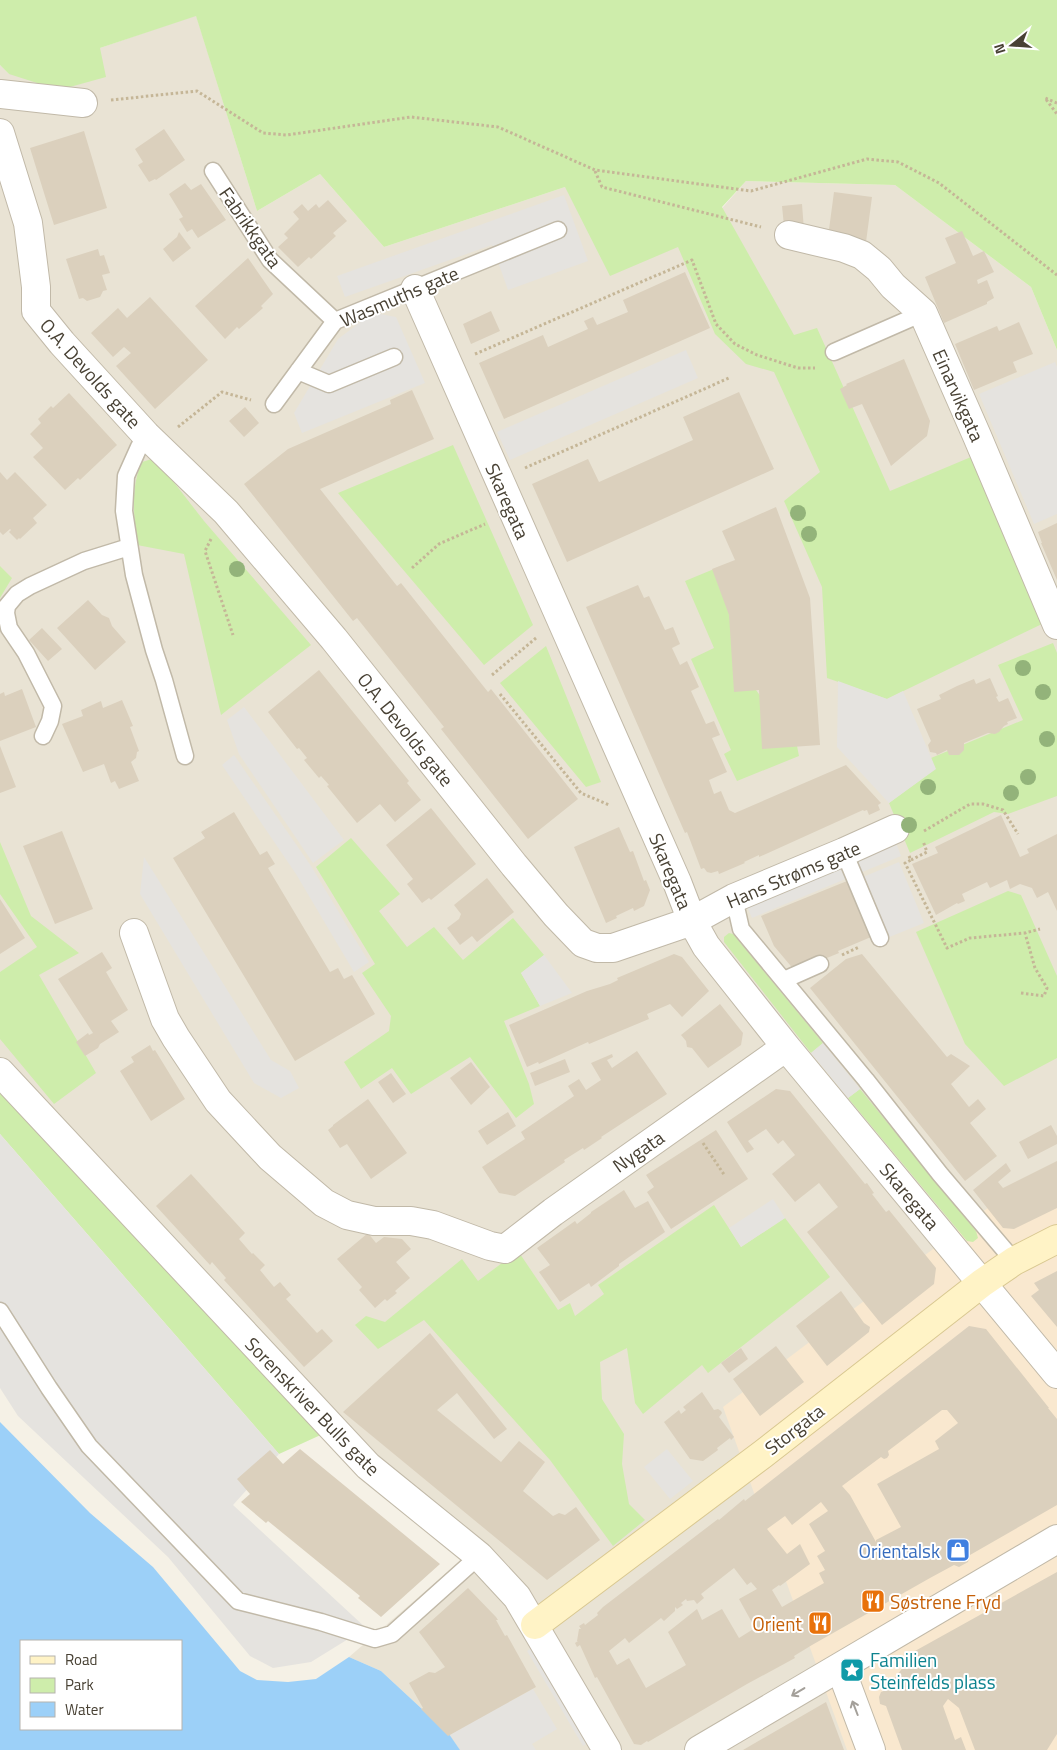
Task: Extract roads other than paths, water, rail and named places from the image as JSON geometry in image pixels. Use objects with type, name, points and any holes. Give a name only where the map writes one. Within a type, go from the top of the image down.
[{"type":"street","points":[[0,94],[83,102]]},
{"type":"street","name":"O.A. Devolds gate","points":[[0,133],[28,223],[36,286],[36,311],[62,343],[146,435],[226,512],[346,654],[556,915],[583,943],[597,948],[613,948],[692,921]]},
{"type":"street","name":"Einarvikgata","points":[[789,235],[844,248],[862,255],[879,269],[893,286],[923,313],[978,436],[1057,625]]},
{"type":"street","name":"Skaregata","points":[[415,289],[692,921],[706,946],[786,1047],[1057,1374]]},
{"type":"street","name":"Hans Strøms gate","points":[[692,921],[734,898],[895,829]]},
{"type":"street","name":"Nygata","points":[[134,933],[165,1019],[218,1101],[270,1157],[324,1203],[347,1215],[374,1221],[410,1221],[433,1225],[490,1246],[505,1249],[553,1212],[786,1047]]},
{"type":"street","name":"Sorenskriver Bulls gate","points":[[0,1072],[368,1466],[479,1556],[517,1597],[607,1750]]},
{"type":"street","name":"Storgata","points":[[535,1625],[762,1454],[982,1283],[1014,1261],[1057,1239]]},
{"type":"street","points":[[700,1750],[1057,1538]]},
{"type":"street","points":[[840,1667],[871,1750]]},
{"type":"lane","name":"Fabrikkgata","points":[[213,171],[270,260],[335,321]]},
{"type":"lane","name":"Wasmuths gate","points":[[274,404],[335,321],[558,230]]},
{"type":"lane","points":[[834,352],[923,313]]},
{"type":"lane","points":[[298,371],[329,384],[394,357]]},
{"type":"lane","name":"O.A. Devolds gate","points":[[146,435],[126,476],[124,511],[134,575],[185,756]]},
{"type":"lane","points":[[43,736],[50,721],[53,706],[26,654],[8,628],[7,606],[17,594],[30,586],[84,561],[129,547]]},
{"type":"lane","points":[[844,852],[880,938]]},
{"type":"lane","points":[[734,898],[741,929],[866,1080],[940,1174],[1014,1261]]},
{"type":"lane","points":[[784,980],[820,964]]},
{"type":"lane","points":[[0,1311],[89,1446],[238,1601],[321,1622],[375,1639],[392,1634],[479,1556]]},
{"type":"water","points":[[0,1422],[90,1513],[153,1567],[240,1671],[257,1680],[288,1682],[316,1679],[349,1657],[381,1671],[449,1734],[460,1750],[0,1750]]},
{"type":"place","name":"Orientalsk","points":[[958,1550]]},
{"type":"place","name":"Søstrene Fryd","points":[[873,1601]]},
{"type":"place","name":"Orient","points":[[820,1623]]},
{"type":"place","name":"Familien Steinfelds plass","points":[[852,1670]]}]
